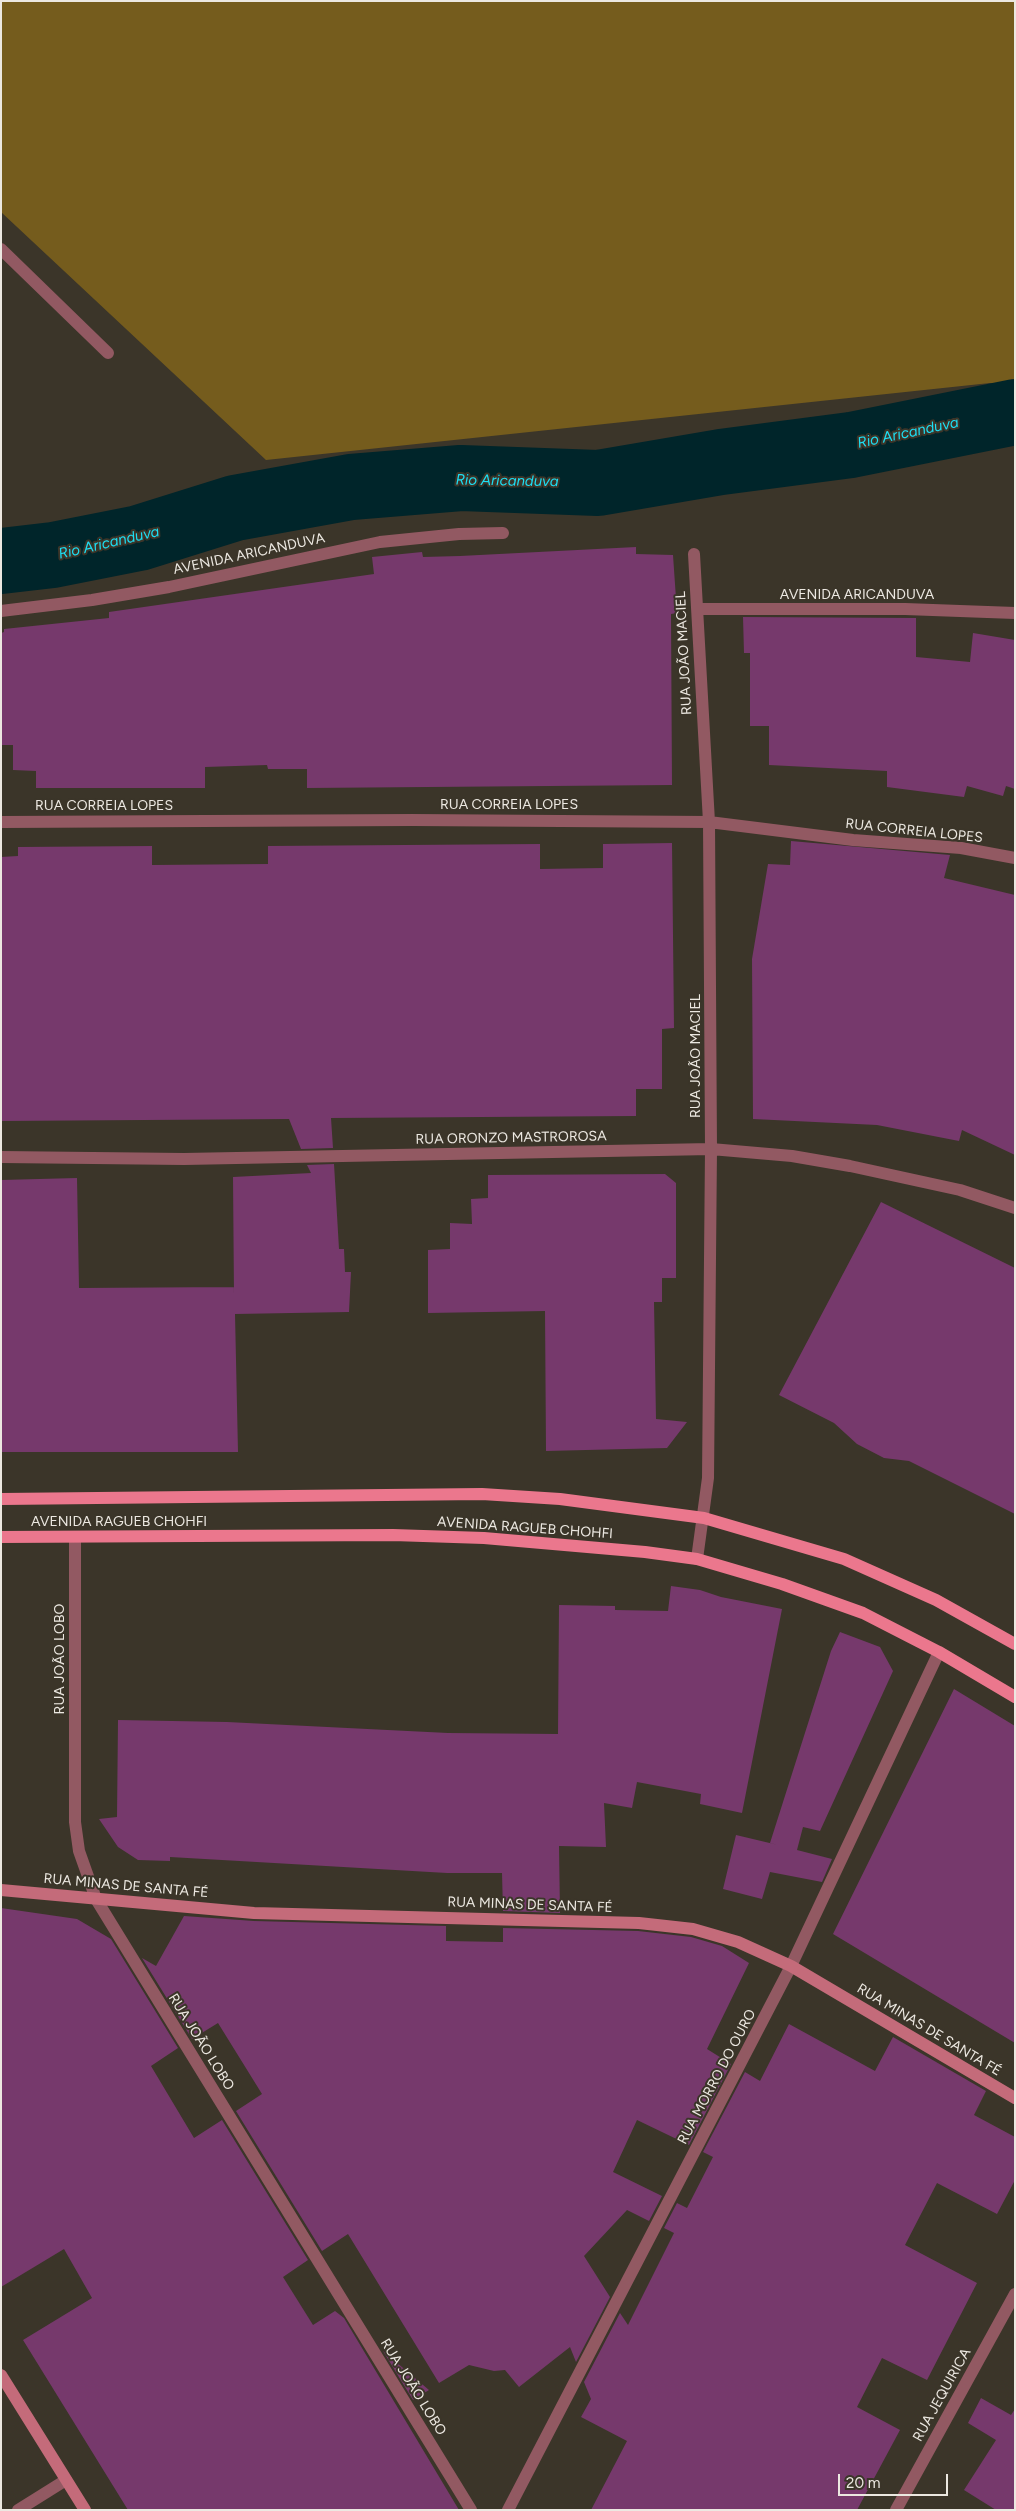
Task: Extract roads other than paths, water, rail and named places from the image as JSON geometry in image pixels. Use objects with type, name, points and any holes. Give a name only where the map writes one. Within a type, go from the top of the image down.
[{"type":"main road","name":"AVENIDA RAGUEB CHOHFI","points":[[1,1499],[482,1494],[560,1500],[704,1518],[844,1559],[936,1600],[1015,1644]]},
{"type":"main road","name":"AVENIDA RAGUEB CHOHFI","points":[[1,1537],[393,1535],[493,1539],[646,1552],[697,1559],[782,1584],[863,1613],[939,1652],[1015,1697]]},
{"type":"street","points":[[1,249],[108,353]]},
{"type":"street","name":"AVENIDA ARICANDUVA","points":[[1,611],[92,600],[169,587],[380,542],[459,534],[503,533]]},
{"type":"street","name":"RUA JOÃO MACIEL","points":[[694,554],[709,822],[712,1149],[708,1478],[697,1559]]},
{"type":"street","name":"AVENIDA ARICANDUVA","points":[[698,609],[905,609],[1015,613]]},
{"type":"street","name":"RUA CORREIA LOPES","points":[[1,822],[412,820],[709,822],[853,840],[961,848],[1015,858]]},
{"type":"street","name":"RUA ORONZO MASTROROSA","points":[[1,1157],[184,1159],[712,1149],[792,1156],[850,1166],[960,1190],[1015,1208]]},
{"type":"street","name":"RUA JOÃO LOBO","points":[[75,1538],[75,1822],[79,1851],[96,1898],[471,2510]]},
{"type":"street","name":"RUA MORRO DO OURO","points":[[508,2510],[791,1966],[939,1652]]},
{"type":"street","name":"RUA MINAS DE SANTA FÉ","points":[[1,1890],[254,1912],[639,1923],[702,1932],[738,1942],[791,1966],[1015,2098]]},
{"type":"street","name":"RUA JEQUIRICA","points":[[896,2510],[1015,2294]]},
{"type":"street","points":[[1,2375],[85,2510]]},
{"type":"street","points":[[18,2510],[66,2480]]},
{"type":"waterway","name":"Rio Aricanduva","points":[[1,561],[53,555],[139,538],[235,508],[351,487],[461,478],[598,483],[721,462],[851,445],[1015,412]]}]
